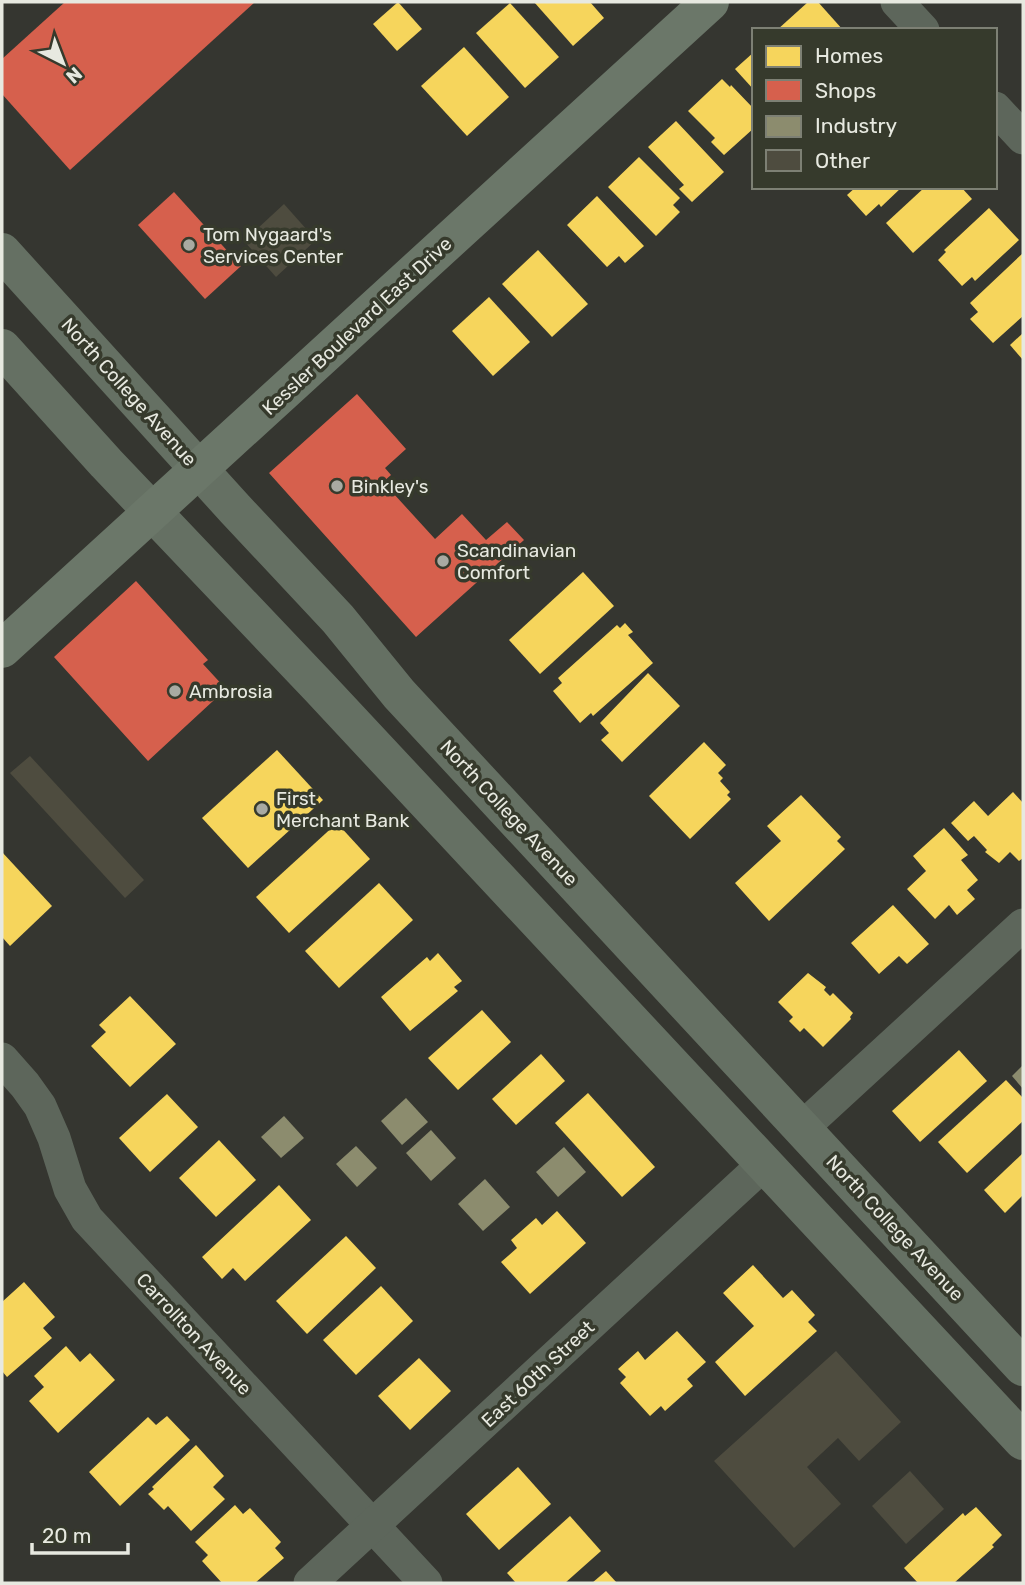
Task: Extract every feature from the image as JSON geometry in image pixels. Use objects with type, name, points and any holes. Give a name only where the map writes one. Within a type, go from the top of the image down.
[{"type":"main road","name":"Kessler Boulevard East Drive","points":[[2,649],[710,2]]},
{"type":"main road","name":"North College Avenue","points":[[2,252],[338,619],[409,705],[1023,1367]]},
{"type":"main road","points":[[2,348],[1023,1441]]},
{"type":"street","points":[[897,2],[921,28]]},
{"type":"street","points":[[997,110],[1023,138]]},
{"type":"street","points":[[802,1128],[1023,925]]},
{"type":"street","name":"Carrollton Avenue","points":[[2,1059],[40,1106],[54,1138],[70,1189],[88,1219],[426,1583]]},
{"type":"street","name":"East 60th Street","points":[[310,1583],[765,1163]]},
{"type":"building: Homes","points":[[398,2],[422,29],[397,51],[373,24]]},
{"type":"building: Homes","points":[[534,2],[590,2],[604,18],[573,46]]},
{"type":"building: Homes","points":[[808,2],[818,2],[841,28],[779,28]]},
{"type":"building: Homes","points":[[510,3],[559,57],[525,88],[476,33]]},
{"type":"building: Homes","points":[[464,47],[509,97],[467,136],[421,86]]},
{"type":"building: Homes","points":[[752,54],[752,88],[735,69]]},
{"type":"building: Homes","points":[[722,79],[752,107],[752,130],[724,155],[711,142],[715,138],[688,111]]},
{"type":"building: Homes","points":[[676,121],[724,172],[692,202],[679,189],[684,185],[648,147]]},
{"type":"building: Homes","points":[[639,157],[680,198],[673,205],[680,212],[656,236],[608,187]]},
{"type":"building: Homes","points":[[854,189],[900,189],[881,207],[879,204],[866,216],[847,195]]},
{"type":"building: Homes","points":[[923,189],[963,189],[972,199],[913,253],[886,223]]},
{"type":"building: Homes","points":[[597,196],[644,246],[625,263],[619,256],[607,267],[567,225]]},
{"type":"building: Homes","points":[[989,208],[1019,240],[975,281],[972,277],[962,286],[938,260],[946,252],[944,250]]},
{"type":"building: Homes","points":[[538,250],[588,304],[552,337],[502,284]]},
{"type":"building: Homes","points":[[1023,253],[1023,316],[993,343],[970,319],[978,312],[970,303]]},
{"type":"building: Homes","points":[[489,297],[530,342],[493,376],[452,331]]},
{"type":"building: Homes","points":[[1023,333],[1023,360],[1010,345]]},
{"type":"building: Homes","points":[[583,572],[614,606],[540,674],[509,640]]},
{"type":"building: Homes","points":[[625,623],[633,632],[628,635],[653,663],[593,716],[591,713],[580,723],[553,691],[562,683],[558,678],[617,625],[620,628]]},
{"type":"building: Homes","points":[[648,673],[680,706],[622,762],[601,740],[609,733],[600,723]]},
{"type":"building: Homes","points":[[704,742],[726,765],[718,773],[723,778],[720,781],[730,792],[727,795],[731,799],[690,839],[649,796]]},
{"type":"building: Homes","name":"First Merchant Bank","points":[[277,750],[323,800],[248,868],[202,818]]},
{"type":"building: Homes","points":[[1013,792],[1023,803],[1023,858],[1019,861],[1010,852],[999,863],[985,852],[987,850],[974,836],[968,841],[951,823],[974,801],[988,816]]},
{"type":"building: Homes","points":[[801,795],[841,837],[837,841],[845,849],[769,921],[735,883],[781,841],[767,826]]},
{"type":"building: Homes","points":[[337,823],[370,859],[289,933],[256,897]]},
{"type":"building: Homes","points":[[944,828],[968,855],[961,860],[978,880],[967,890],[975,899],[957,915],[949,905],[935,919],[907,889],[926,871],[913,856]]},
{"type":"building: Homes","points":[[2,852],[52,906],[10,946],[2,937]]},
{"type":"building: Homes","points":[[379,883],[413,920],[339,988],[305,951]]},
{"type":"building: Homes","points":[[893,905],[929,944],[907,964],[899,956],[879,974],[851,943]]},
{"type":"building: Homes","points":[[438,953],[462,981],[454,987],[458,991],[410,1031],[381,997],[427,957],[430,961]]},
{"type":"building: Homes","points":[[808,973],[826,987],[824,990],[830,996],[833,993],[853,1013],[851,1019],[823,1047],[804,1028],[800,1032],[789,1021],[793,1017],[778,1002]]},
{"type":"building: Homes","points":[[130,996],[176,1044],[130,1087],[91,1046],[106,1032],[99,1025]]},
{"type":"building: Homes","points":[[482,1010],[511,1042],[458,1090],[428,1058]]},
{"type":"building: Homes","points":[[959,1050],[987,1081],[920,1142],[892,1111]]},
{"type":"building: Homes","points":[[541,1054],[565,1081],[516,1125],[492,1099]]},
{"type":"building: Homes","points":[[1006,1080],[1023,1098],[1023,1121],[967,1173],[938,1142]]},
{"type":"building: Homes","points":[[588,1093],[655,1167],[622,1197],[555,1123]]},
{"type":"building: Homes","points":[[167,1094],[198,1127],[150,1172],[119,1138]]},
{"type":"building: Homes","points":[[219,1140],[256,1180],[216,1217],[179,1178]]},
{"type":"building: Homes","points":[[1023,1153],[1023,1195],[1005,1213],[984,1190]]},
{"type":"building: Homes","points":[[279,1185],[311,1220],[245,1281],[233,1268],[222,1279],[202,1257]]},
{"type":"building: Homes","points":[[557,1211],[586,1243],[530,1294],[501,1262],[517,1248],[511,1240],[536,1218],[542,1225]]},
{"type":"building: Homes","points":[[346,1236],[376,1268],[307,1334],[276,1301]]},
{"type":"building: Homes","points":[[753,1265],[783,1298],[792,1290],[815,1315],[808,1322],[817,1331],[745,1396],[715,1362],[754,1326],[723,1293]]},
{"type":"building: Homes","points":[[24,1282],[55,1317],[43,1328],[52,1338],[7,1377],[2,1371],[2,1302]]},
{"type":"building: Homes","points":[[381,1286],[413,1321],[356,1375],[323,1340]]},
{"type":"building: Homes","points":[[677,1331],[706,1362],[687,1379],[693,1386],[665,1411],[661,1406],[650,1416],[620,1383],[626,1377],[618,1369],[638,1351],[645,1360]]},
{"type":"building: Homes","points":[[66,1346],[80,1362],[90,1353],[115,1380],[58,1433],[29,1401],[44,1387],[34,1376]]},
{"type":"building: Homes","points":[[419,1358],[451,1391],[410,1430],[378,1396]]},
{"type":"building: Homes","points":[[167,1416],[190,1440],[120,1506],[89,1472],[148,1417],[156,1425]]},
{"type":"building: Homes","points":[[196,1445],[224,1476],[213,1487],[225,1499],[191,1531],[168,1506],[164,1510],[148,1494]]},
{"type":"building: Homes","points":[[518,1467],[551,1504],[499,1550],[466,1514]]},
{"type":"building: Homes","points":[[235,1505],[243,1514],[250,1508],[281,1542],[275,1548],[284,1558],[255,1583],[222,1583],[202,1561],[208,1555],[195,1542]]},
{"type":"building: Homes","points":[[976,1507],[1002,1535],[992,1545],[994,1547],[954,1583],[918,1583],[904,1568],[963,1513],[965,1516]]},
{"type":"building: Homes","points":[[570,1516],[601,1551],[565,1583],[516,1583],[507,1573]]},
{"type":"building: Homes","points":[[606,1571],[617,1583],[592,1583]]},
{"type":"building: Shops","points":[[65,2],[255,2],[70,170],[2,94],[2,59]]},
{"type":"building: Shops","name":"Tom Nygaard's Services Center","points":[[174,192],[241,266],[205,299],[138,225]]},
{"type":"building: Shops","points":[[357,394],[406,449],[385,468],[391,475],[383,482],[435,539],[462,514],[486,540],[507,522],[524,540],[416,637],[269,473]]},
{"type":"building: Shops","points":[[136,581],[208,660],[203,664],[226,689],[148,761],[54,657]]},
{"type":"building: Industry","points":[[1023,1065],[1023,1089],[1012,1076]]},
{"type":"building: Industry","points":[[406,1098],[428,1122],[402,1145],[381,1121]]},
{"type":"building: Industry","points":[[284,1116],[304,1138],[281,1158],[261,1137]]},
{"type":"building: Industry","points":[[431,1130],[456,1158],[431,1181],[406,1153]]},
{"type":"building: Industry","points":[[356,1146],[377,1168],[357,1187],[336,1164]]},
{"type":"building: Industry","points":[[564,1147],[586,1172],[558,1197],[536,1172]]},
{"type":"building: Industry","points":[[485,1179],[510,1207],[483,1231],[458,1204]]},
{"type":"building: Other","points":[[284,204],[316,240],[276,277],[244,241]]},
{"type":"building: Other","points":[[30,756],[144,880],[125,898],[10,773]]},
{"type":"building: Other","points":[[836,1351],[901,1422],[859,1461],[838,1438],[807,1467],[841,1504],[794,1548],[714,1461]]},
{"type":"building: Other","points":[[910,1471],[944,1509],[906,1544],[872,1506]]},
{"type":"place","name":"Tom Nygaard's Services Center","points":[[189,245]]},
{"type":"place","name":"Binkley's","points":[[337,486]]},
{"type":"place","name":"Scandinavian Comfort","points":[[443,561]]},
{"type":"place","name":"Ambrosia","points":[[175,691]]},
{"type":"place","name":"First Merchant Bank","points":[[262,809]]}]
